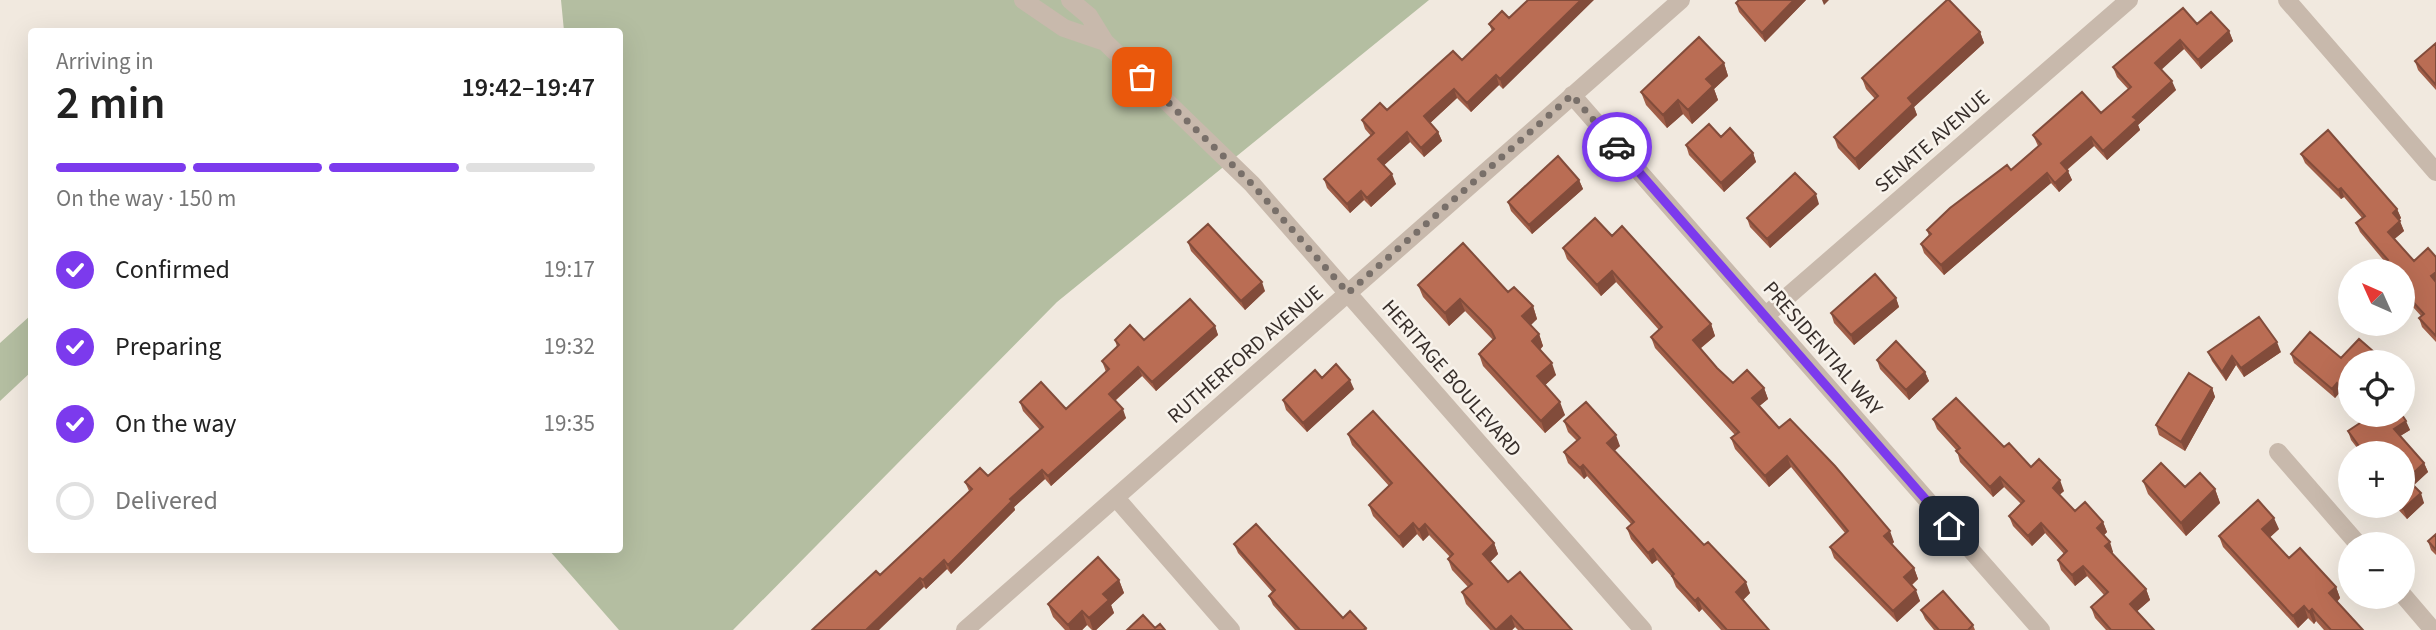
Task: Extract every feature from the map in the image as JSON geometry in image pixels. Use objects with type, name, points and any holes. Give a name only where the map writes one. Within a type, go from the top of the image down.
[{"type":"street","name":"HERITAGE BOULEVARD","points":[[1023,0],[1064,28],[1105,41]]},
{"type":"street","name":"HERITAGE BOULEVARD","points":[[1070,0],[1089,16],[1105,41],[1252,184],[1643,630]]},
{"type":"street","name":"RUTHERFORD AVENUE","points":[[965,630],[1681,0]]},
{"type":"street","name":"SENATE AVENUE","points":[[1765,316],[2129,0]]},
{"type":"street","points":[[2287,0],[2436,172]]},
{"type":"street","name":"PRESIDENTIAL WAY","points":[[1572,95],[2041,630]]},
{"type":"street","points":[[2278,452],[2348,532]]},
{"type":"street","points":[[1116,498],[1231,630]]},
{"type":"street","points":[[2415,609],[2433,630]]},
{"type":"green space","points":[[561,0],[1429,0],[1057,302],[733,630],[619,630],[552,553],[623,553],[623,28],[564,28]]},
{"type":"green space","points":[[28,318],[28,375],[0,401],[0,343]]},
{"type":"building","points":[[1528,0],[1581,0],[1500,79],[1496,75],[1467,103],[1454,89],[1424,116],[1438,132],[1421,148],[1407,132],[1378,159],[1392,174],[1367,198],[1361,191],[1347,204],[1324,179],[1374,133],[1362,120],[1380,103],[1387,110],[1453,51],[1462,60],[1494,29],[1489,24],[1502,11],[1509,18]]},
{"type":"building","points":[[1739,0],[1794,0],[1762,33],[1736,3]]},
{"type":"building","points":[[1947,0],[1980,32],[1908,98],[1913,104],[1855,159],[1834,137],[1878,96],[1862,78]]},
{"type":"building","points":[[2183,8],[2197,24],[2211,12],[2229,31],[2198,60],[2180,40],[2155,63],[2172,81],[2133,117],[2137,120],[2103,151],[2091,137],[2061,163],[2068,171],[2055,183],[2047,173],[1941,265],[1921,244],[1931,234],[1927,230],[1950,208],[2007,165],[2011,170],[2041,144],[2033,135],[2082,92],[2101,113],[2131,87],[2113,67]]},
{"type":"building","points":[[1699,37],[1724,63],[1706,79],[1713,86],[1688,110],[1678,100],[1663,115],[1641,92]]},
{"type":"building","points":[[2436,43],[2436,85],[2415,61]]},
{"type":"building","points":[[1709,124],[1721,137],[1730,128],[1753,153],[1721,183],[1686,145]]},
{"type":"building","points":[[2328,130],[2397,209],[2393,213],[2400,221],[2388,232],[2412,259],[2387,259],[2356,223],[2365,216],[2341,188],[2338,190],[2301,154]]},
{"type":"building","points":[[1558,156],[1579,180],[1529,225],[1508,202]]},
{"type":"building","points":[[1795,173],[1816,194],[1767,239],[1747,218]]},
{"type":"building","points":[[1595,218],[1612,236],[1622,226],[1711,324],[1693,340],[1717,368],[1733,383],[1747,370],[1764,388],[1752,398],[1779,428],[1790,419],[1835,466],[1890,531],[1884,536],[1914,568],[1904,577],[1916,590],[1893,611],[1830,547],[1848,531],[1787,456],[1765,476],[1731,438],[1739,432],[1651,337],[1662,327],[1612,271],[1597,285],[1563,248]]},
{"type":"building","points":[[1208,224],[1262,282],[1241,301],[1188,242]]},
{"type":"building","points":[[1463,243],[1508,292],[1514,287],[1533,306],[1522,316],[1539,334],[1532,341],[1552,363],[1537,376],[1560,402],[1541,421],[1479,354],[1495,338],[1491,330],[1460,299],[1445,313],[1418,285]]},
{"type":"building","points":[[2428,248],[2436,257],[2436,272],[2431,276],[2436,282],[2436,336],[2419,318],[2424,314],[2415,304],[2415,260]]},
{"type":"building","points":[[1875,274],[1896,298],[1851,335],[1831,313]]},
{"type":"building","points":[[1190,299],[1215,326],[1152,382],[1138,367],[1109,394],[1123,409],[1048,476],[1042,470],[1010,499],[1012,501],[948,565],[944,560],[923,580],[920,578],[866,630],[812,630],[876,571],[880,575],[972,489],[965,482],[980,468],[988,476],[1043,427],[1020,402],[1041,382],[1066,409],[1109,369],[1102,361],[1119,345],[1115,340],[1130,325],[1144,340]]},
{"type":"building","points":[[2259,317],[2277,342],[2241,368],[2232,356],[2222,372],[2208,352]]},
{"type":"building","points":[[2310,332],[2338,355],[2338,384],[2332,389],[2291,354]]},
{"type":"building","points":[[2359,339],[2372,350],[2349,350]]},
{"type":"building","points":[[1896,341],[1925,372],[1906,390],[1877,360]]},
{"type":"building","points":[[1336,364],[1350,380],[1303,423],[1283,400],[1315,370],[1322,378]]},
{"type":"building","points":[[2189,373],[2212,388],[2181,442],[2156,425]]},
{"type":"building","points":[[1956,398],[2004,447],[2009,443],[2031,467],[2039,459],[2060,480],[2053,488],[2075,511],[2085,502],[2103,522],[2097,528],[2110,542],[2105,546],[2146,589],[2130,604],[2154,630],[2111,630],[2091,607],[2108,592],[2083,566],[2072,575],[2058,560],[2067,551],[2041,523],[2028,536],[2009,516],[2024,501],[2000,477],[1990,487],[1956,451],[1960,448],[1933,419]]},
{"type":"building","points":[[1586,402],[1616,435],[1607,443],[1704,545],[1708,542],[1746,582],[1736,592],[1769,630],[1727,630],[1698,598],[1695,601],[1672,576],[1674,574],[1653,549],[1648,553],[1627,528],[1634,522],[1583,465],[1580,468],[1564,452],[1580,438],[1564,421]]},
{"type":"building","points":[[1373,411],[1494,543],[1483,554],[1508,582],[1520,572],[1572,630],[1524,630],[1511,616],[1496,630],[1462,592],[1472,584],[1448,559],[1453,554],[1425,524],[1419,530],[1413,523],[1399,537],[1369,505],[1392,483],[1348,434]]},
{"type":"building","points":[[2354,427],[2397,427],[2394,429],[2405,441],[2355,441],[2348,431]]},
{"type":"building","points":[[2415,453],[2424,463],[2415,471]]},
{"type":"building","points":[[2161,463],[2185,487],[2200,473],[2215,489],[2181,523],[2143,481]]},
{"type":"building","points":[[2415,487],[2421,493],[2415,498]]},
{"type":"building","points":[[2258,500],[2274,518],[2262,529],[2289,558],[2300,548],[2336,587],[2329,593],[2338,603],[2338,609],[2344,609],[2363,630],[2331,630],[2312,609],[2309,612],[2304,606],[2293,616],[2219,536]]},
{"type":"building","points":[[1256,524],[1343,618],[1350,611],[1366,628],[1300,630],[1269,596],[1275,590],[1234,544]]},
{"type":"building","points":[[2436,534],[2436,550],[2428,541]]},
{"type":"building","points":[[1098,557],[1119,580],[1103,594],[1109,600],[1089,618],[1082,611],[1068,625],[1048,604]]},
{"type":"building","points":[[1943,591],[1973,625],[1968,630],[1939,630],[1921,610]]},
{"type":"building","points":[[1143,615],[1155,628],[1160,624],[1165,630],[1127,630]]},
{"type":"way so far","points":[[1142,77],[1252,184],[1348,293],[1572,95],[1617,147]]},
{"type":"route","points":[[1617,147],[1949,526]]}]
